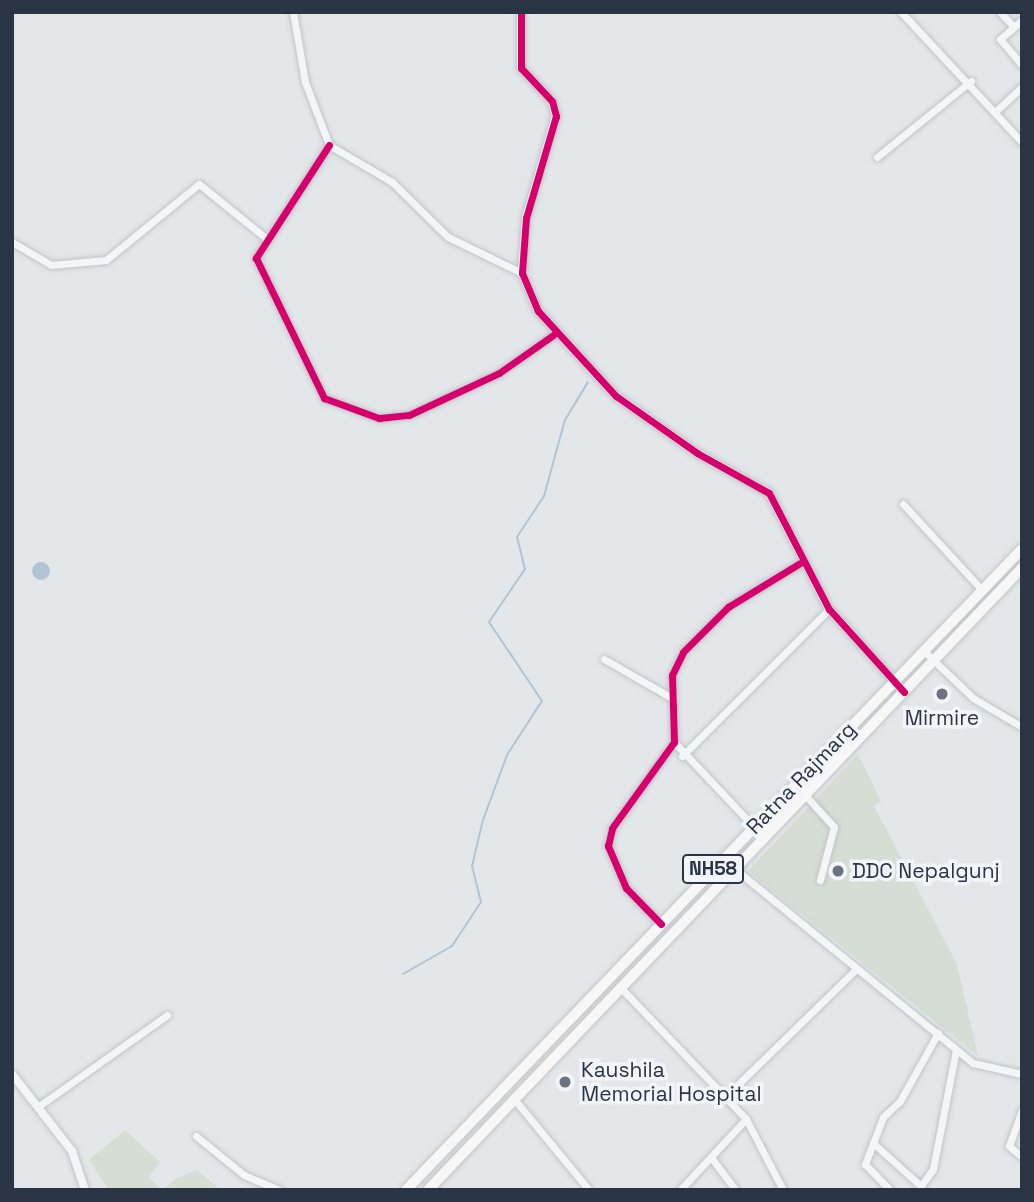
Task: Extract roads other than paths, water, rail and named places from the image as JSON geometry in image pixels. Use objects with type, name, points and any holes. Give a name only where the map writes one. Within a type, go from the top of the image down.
[{"type":"highway","name":"Ratna Rajmarg","points":[[406,1190],[1022,549]]},
{"type":"highway","name":"Ratna Rajmarg","points":[[432,1188],[1022,568]]},
{"type":"street","points":[[293,12],[305,82],[329,145],[392,183],[448,237],[522,273]]},
{"type":"street","points":[[521,12],[521,68],[552,101],[556,116],[529,206],[522,273],[553,335],[655,426],[769,493],[782,510],[800,563],[829,609],[904,692]]},
{"type":"street","points":[[901,12],[971,81],[1022,142]]},
{"type":"street","points":[[1000,12],[1013,26]]},
{"type":"street","points":[[1022,20],[1000,39],[1022,65]]},
{"type":"street","points":[[877,157],[971,81]]},
{"type":"street","points":[[996,111],[1022,87]]},
{"type":"street","points":[[329,145],[258,251],[258,269],[315,390],[365,414],[395,419],[454,398],[553,335]]},
{"type":"street","points":[[12,242],[51,265],[106,260],[199,184],[267,239]]},
{"type":"street","points":[[903,504],[982,590]]},
{"type":"street","points":[[754,827],[682,755],[674,742],[671,675],[701,631],[800,563]]},
{"type":"street","points":[[682,755],[829,609]]},
{"type":"street","points":[[924,652],[973,698],[1022,727]]},
{"type":"street","points":[[604,659],[670,697]]},
{"type":"street","points":[[661,924],[629,893],[607,846],[618,814],[674,742]]},
{"type":"street","points":[[805,795],[834,828],[820,880]]},
{"type":"street","points":[[735,869],[973,1063],[1022,1074]]},
{"type":"street","points":[[726,1096],[857,968]]},
{"type":"street","points":[[621,988],[746,1119],[783,1190]]},
{"type":"street","points":[[39,1106],[167,1015]]},
{"type":"street","points":[[890,1190],[865,1164],[873,1143],[938,1033]]},
{"type":"street","points":[[873,1143],[921,1186],[933,1169],[956,1049]]},
{"type":"street","points":[[12,1074],[72,1151],[85,1190]]},
{"type":"street","points":[[514,1100],[589,1190]]},
{"type":"street","points":[[1022,1110],[1009,1146],[1022,1157]]},
{"type":"street","points":[[685,1188],[713,1160],[746,1119]]},
{"type":"street","points":[[195,1136],[244,1175],[280,1190]]},
{"type":"street","points":[[713,1160],[736,1190]]},
{"type":"water","points":[[41,562],[47,565],[50,571],[47,577],[41,580],[35,577],[32,571],[35,565]]},
{"type":"waterway","points":[[403,974],[452,946],[481,902],[472,866],[483,820],[507,755],[542,701],[489,622],[525,569],[517,537],[544,496],[565,420],[588,382]]},
{"type":"place","name":"Mirmire","points":[[942,694]]},
{"type":"place","name":"DDC Nepalgunj","points":[[838,871]]},
{"type":"place","name":"Kaushila Memorial Hospital","points":[[565,1082]]}]
